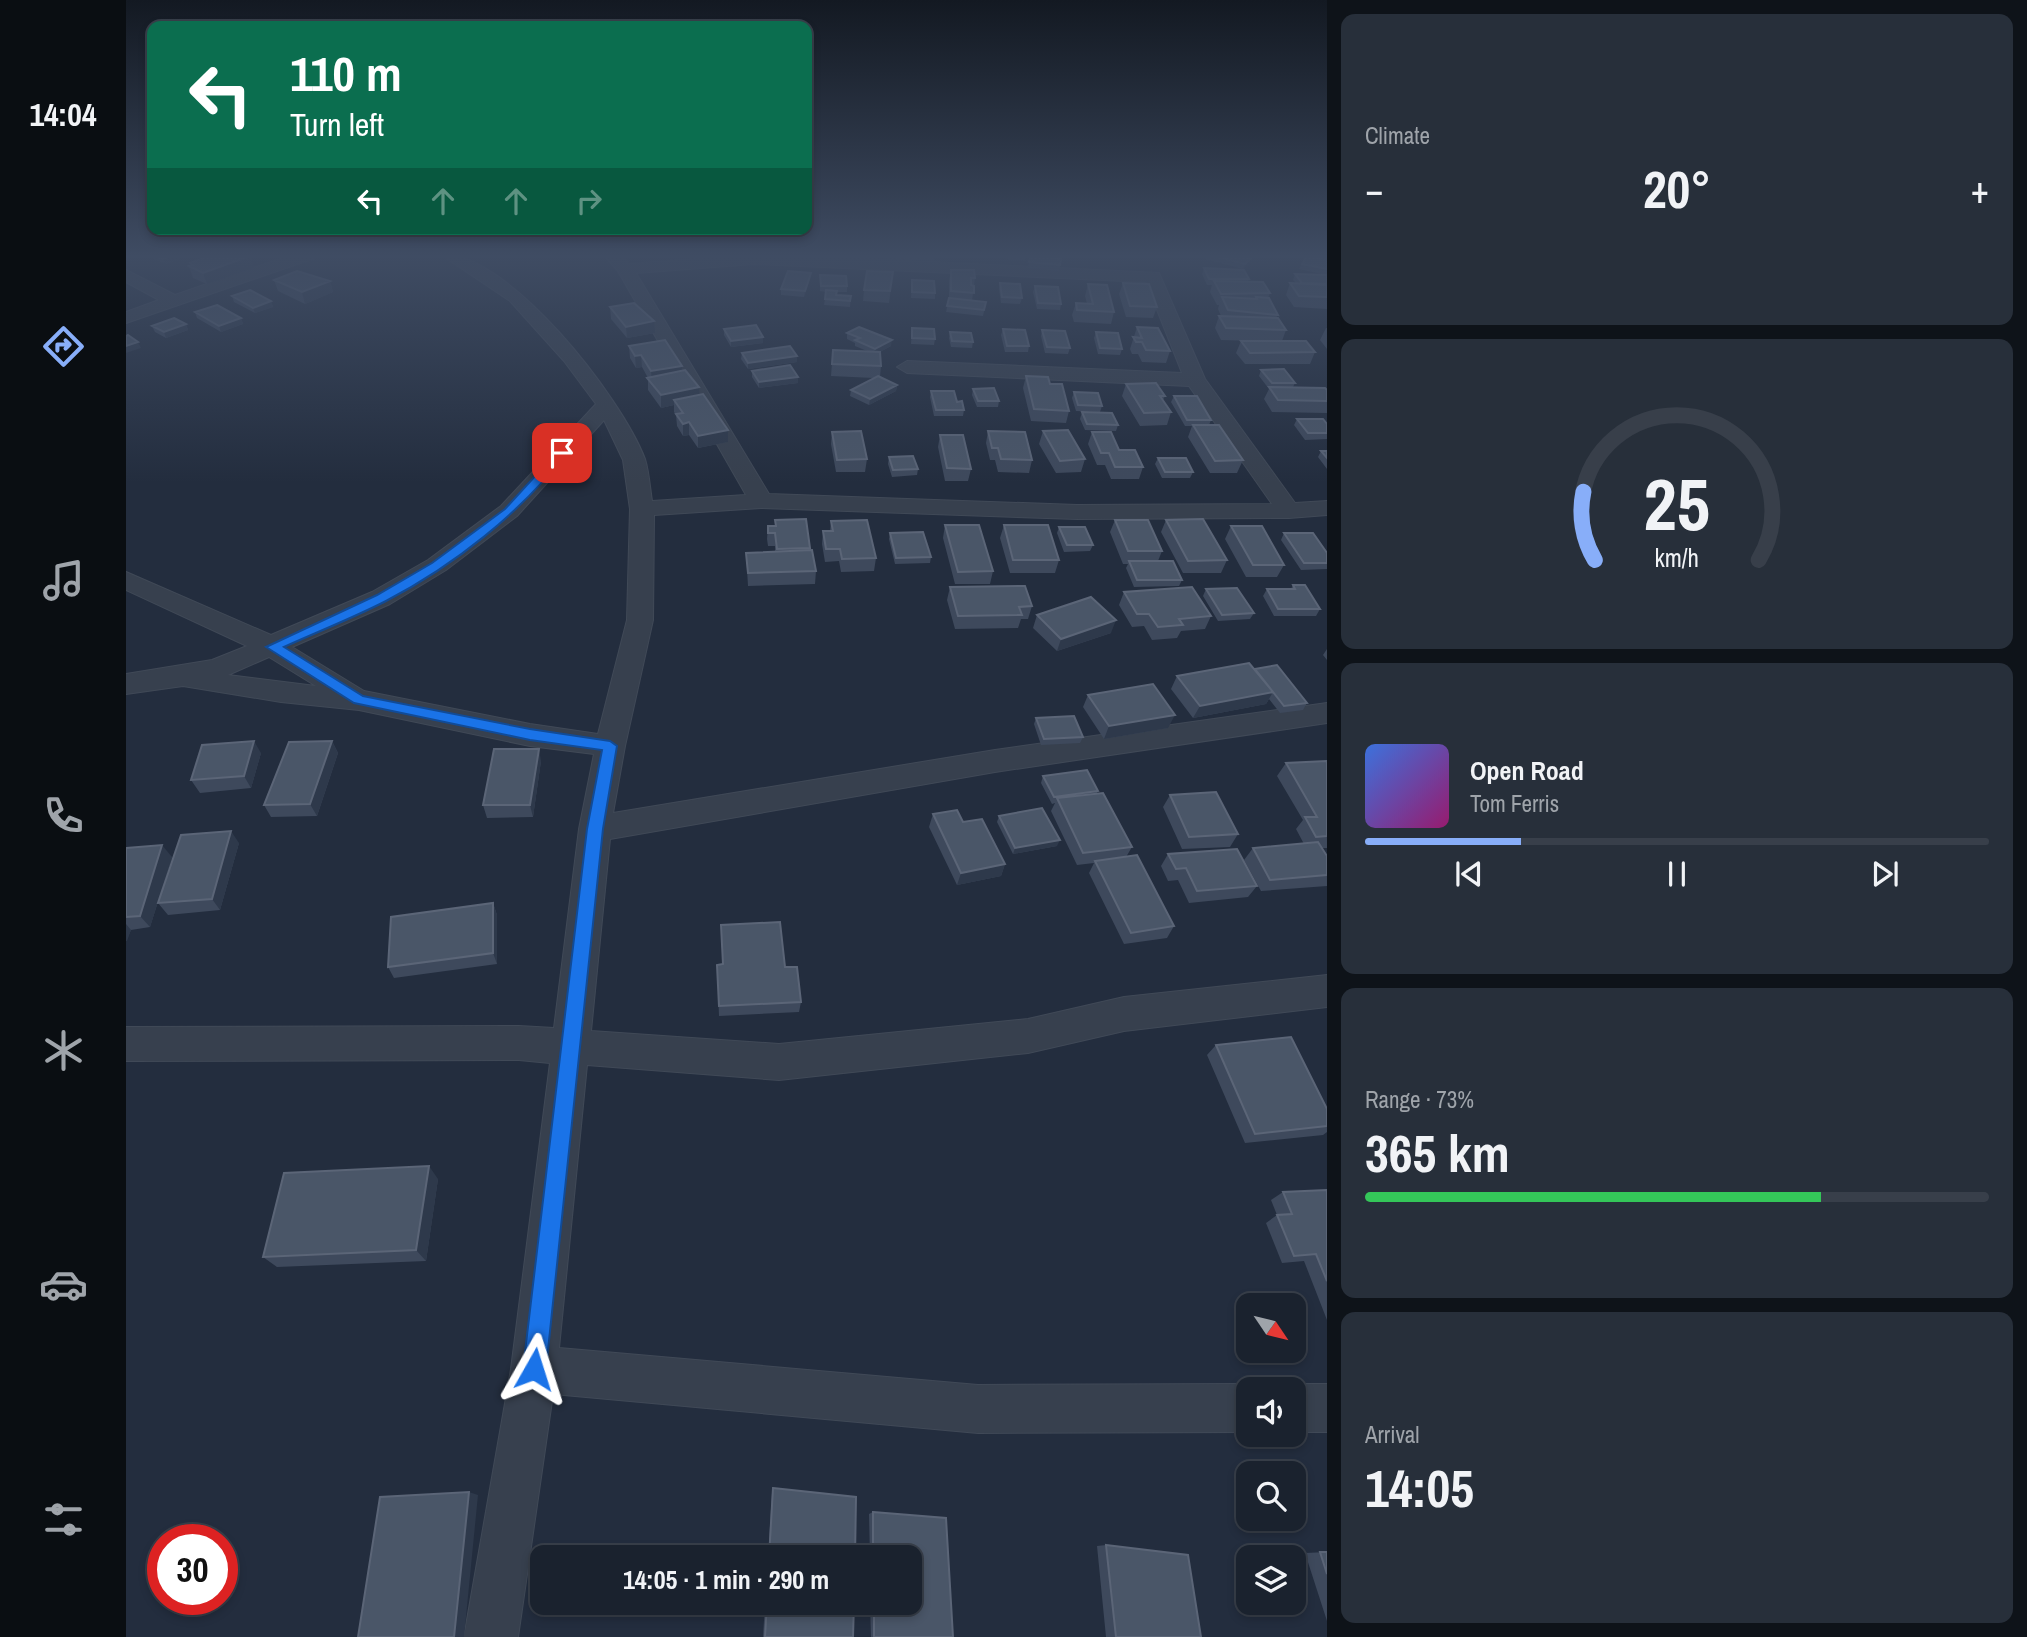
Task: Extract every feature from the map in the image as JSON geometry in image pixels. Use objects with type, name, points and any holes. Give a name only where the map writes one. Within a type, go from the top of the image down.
[{"type":"street","points":[[491,1637],[534,1369],[595,829],[610,746],[640,620],[642,509],[634,460],[607,404],[547,330]]},
{"type":"street","points":[[660,330],[761,500]]},
{"type":"street","points":[[1175,330],[1195,380],[1289,511]]},
{"type":"street","points":[[907,367],[1195,380]]},
{"type":"street","points":[[126,684],[180,677],[219,668],[273,647],[381,598],[437,565],[509,511],[607,404]]},
{"type":"street","points":[[642,509],[761,500],[1077,512],[1289,511],[1327,508]]},
{"type":"street","points":[[126,580],[273,647],[359,700]]},
{"type":"street","points":[[180,677],[359,700],[530,735],[610,746]]},
{"type":"street","points":[[595,829],[995,761],[1327,713]]},
{"type":"street","points":[[126,1044],[506,1043],[779,1062],[1028,1036],[1124,1014],[1327,990]]},
{"type":"street","points":[[534,1369],[978,1409],[1236,1408]]},
{"type":"street","points":[[1306,1408],[1327,1408]]},
{"type":"building","points":[[725,330],[759,330],[763,337],[731,341]]},
{"type":"building","points":[[868,330],[892,340],[875,349],[855,340],[860,338],[847,333]]},
{"type":"building","points":[[912,330],[934,330],[935,339],[912,338]]},
{"type":"building","points":[[1003,330],[1025,330],[1029,346],[1007,346]]},
{"type":"building","points":[[1042,330],[1065,331],[1070,348],[1047,347]]},
{"type":"building","points":[[1139,330],[1159,330],[1170,351],[1146,350],[1142,342],[1136,342],[1133,337],[1142,338]]},
{"type":"building","points":[[950,332],[971,333],[973,342],[952,341]]},
{"type":"building","points":[[1096,332],[1118,333],[1122,349],[1100,348]]},
{"type":"building","points":[[128,335],[138,342],[126,346]]},
{"type":"building","points":[[665,340],[682,366],[651,371],[641,355],[635,356],[629,346]]},
{"type":"building","points":[[1241,341],[1306,341],[1315,352],[1250,353]]},
{"type":"building","points":[[790,346],[797,356],[748,363],[742,353]]},
{"type":"building","points":[[833,350],[880,352],[881,366],[832,364]]},
{"type":"building","points":[[790,365],[798,377],[759,382],[752,371]]},
{"type":"building","points":[[1284,369],[1295,383],[1272,383],[1261,370]]},
{"type":"building","points":[[685,370],[699,387],[661,395],[647,378]]},
{"type":"building","points":[[878,376],[897,385],[870,399],[851,390]]},
{"type":"building","points":[[1026,376],[1048,377],[1050,384],[1062,384],[1069,411],[1034,409]]},
{"type":"building","points":[[1156,383],[1165,396],[1160,396],[1171,412],[1144,413],[1126,384]]},
{"type":"building","points":[[1269,387],[1325,388],[1327,401],[1278,400]]},
{"type":"building","points":[[994,388],[999,401],[978,401],[973,389]]},
{"type":"building","points":[[931,391],[954,391],[957,402],[962,401],[964,410],[936,410]]},
{"type":"building","points":[[1074,392],[1098,393],[1102,406],[1078,405]]},
{"type":"building","points":[[703,394],[728,430],[698,436],[689,422],[683,424],[676,414],[683,413],[674,400]]},
{"type":"building","points":[[1174,396],[1197,396],[1211,420],[1187,420]]},
{"type":"building","points":[[1082,412],[1112,413],[1118,425],[1087,424]]},
{"type":"building","points":[[1297,419],[1323,419],[1327,424],[1327,433],[1308,433]]},
{"type":"building","points":[[1193,425],[1219,425],[1243,460],[1215,461]]},
{"type":"building","points":[[1068,430],[1085,459],[1060,461],[1043,431]]},
{"type":"building","points":[[861,431],[867,459],[837,460],[832,432]]},
{"type":"building","points":[[988,431],[1025,432],[1032,460],[1001,459],[998,448],[992,448]]},
{"type":"building","points":[[1092,432],[1111,432],[1119,450],[1135,450],[1143,467],[1115,467],[1109,453],[1101,453]]},
{"type":"building","points":[[940,435],[963,435],[971,469],[947,468]]},
{"type":"building","points":[[913,456],[918,469],[893,470],[889,457]]},
{"type":"building","points":[[1158,458],[1186,458],[1193,472],[1165,472]]},
{"type":"building","points":[[806,519],[810,548],[777,549],[775,533],[768,533],[768,526],[776,526],[775,520]]},
{"type":"building","points":[[1203,519],[1227,560],[1188,561],[1166,520]]},
{"type":"building","points":[[867,520],[876,558],[842,559],[840,549],[826,549],[823,531],[833,531],[831,521]]},
{"type":"building","points":[[1115,520],[1148,520],[1162,551],[1128,551]]},
{"type":"building","points":[[945,525],[979,525],[993,571],[958,572]]},
{"type":"building","points":[[1004,525],[1048,525],[1059,560],[1013,560]]},
{"type":"building","points":[[1231,526],[1262,526],[1284,565],[1253,565]]},
{"type":"building","points":[[1059,527],[1085,527],[1093,545],[1067,545]]},
{"type":"building","points":[[923,532],[931,557],[896,558],[890,533]]},
{"type":"building","points":[[1284,533],[1313,533],[1327,553],[1327,563],[1304,563]]},
{"type":"building","points":[[812,550],[816,571],[748,573],[746,553]]},
{"type":"building","points":[[1129,561],[1173,561],[1182,580],[1137,580]]},
{"type":"building","points":[[1293,585],[1305,585],[1320,609],[1278,609],[1267,589],[1295,589]]},
{"type":"building","points":[[1025,586],[1032,606],[1019,607],[1022,615],[958,616],[950,587]]},
{"type":"building","points":[[1192,587],[1211,616],[1179,619],[1183,625],[1158,627],[1149,614],[1137,614],[1124,592]]},
{"type":"building","points":[[1237,588],[1254,613],[1222,615],[1206,589]]},
{"type":"building","points":[[1091,597],[1116,620],[1061,639],[1037,615]]},
{"type":"building","points":[[1249,663],[1273,692],[1200,706],[1177,676]]},
{"type":"building","points":[[1277,665],[1307,703],[1284,706],[1255,669]]},
{"type":"building","points":[[1153,684],[1175,715],[1109,726],[1088,695]]},
{"type":"building","points":[[1074,716],[1083,737],[1044,739],[1036,718]]},
{"type":"building","points":[[254,741],[244,776],[191,780],[202,745]]},
{"type":"building","points":[[332,741],[310,804],[264,805],[289,742]]},
{"type":"building","points":[[494,749],[539,749],[530,805],[483,805]]},
{"type":"building","points":[[1327,761],[1327,836],[1316,837],[1305,817],[1317,817],[1286,763]]},
{"type":"building","points":[[1087,770],[1098,791],[1054,797],[1043,776]]},
{"type":"building","points":[[1216,792],[1238,834],[1189,837],[1170,795]]},
{"type":"building","points":[[1103,793],[1132,847],[1083,853],[1057,798]]},
{"type":"building","points":[[1042,808],[1060,840],[1015,848],[999,816]]},
{"type":"building","points":[[957,810],[963,822],[982,819],[1005,864],[961,873],[933,814]]},
{"type":"building","points":[[231,831],[212,899],[158,903],[181,835]]},
{"type":"building","points":[[1318,842],[1327,856],[1327,875],[1270,880],[1253,848]]},
{"type":"building","points":[[162,845],[140,916],[126,917],[126,848]]},
{"type":"building","points":[[1237,849],[1257,886],[1197,891],[1186,868],[1176,869],[1168,854]]},
{"type":"building","points":[[1137,855],[1174,926],[1131,933],[1095,861]]},
{"type":"building","points":[[493,903],[493,953],[388,967],[391,917]]},
{"type":"building","points":[[780,922],[785,967],[797,967],[801,1002],[719,1006],[717,965],[723,964],[721,925]]},
{"type":"building","points":[[1291,1037],[1327,1109],[1327,1126],[1255,1134],[1216,1045]]},
{"type":"building","points":[[429,1166],[416,1250],[263,1257],[284,1173]]},
{"type":"building","points":[[1327,1190],[1327,1281],[1316,1254],[1294,1256],[1277,1215],[1292,1214],[1283,1192]]},
{"type":"building","points":[[773,1488],[856,1497],[855,1545],[770,1545]]},
{"type":"building","points":[[469,1492],[454,1637],[358,1637],[380,1497]]},
{"type":"building","points":[[873,1512],[946,1518],[953,1637],[874,1637],[874,1615],[922,1615],[922,1545],[873,1545]]},
{"type":"building","points":[[1106,1545],[1188,1555],[1201,1637],[1116,1637]]},
{"type":"building","points":[[1320,1552],[1327,1552],[1327,1574]]},
{"type":"building","points":[[766,1615],[854,1615],[853,1637],[765,1637]]},
{"type":"route","points":[[534,1369],[595,829],[610,746],[530,735],[440,714],[359,700],[273,647],[381,598],[437,565],[509,511],[562,453]]}]
